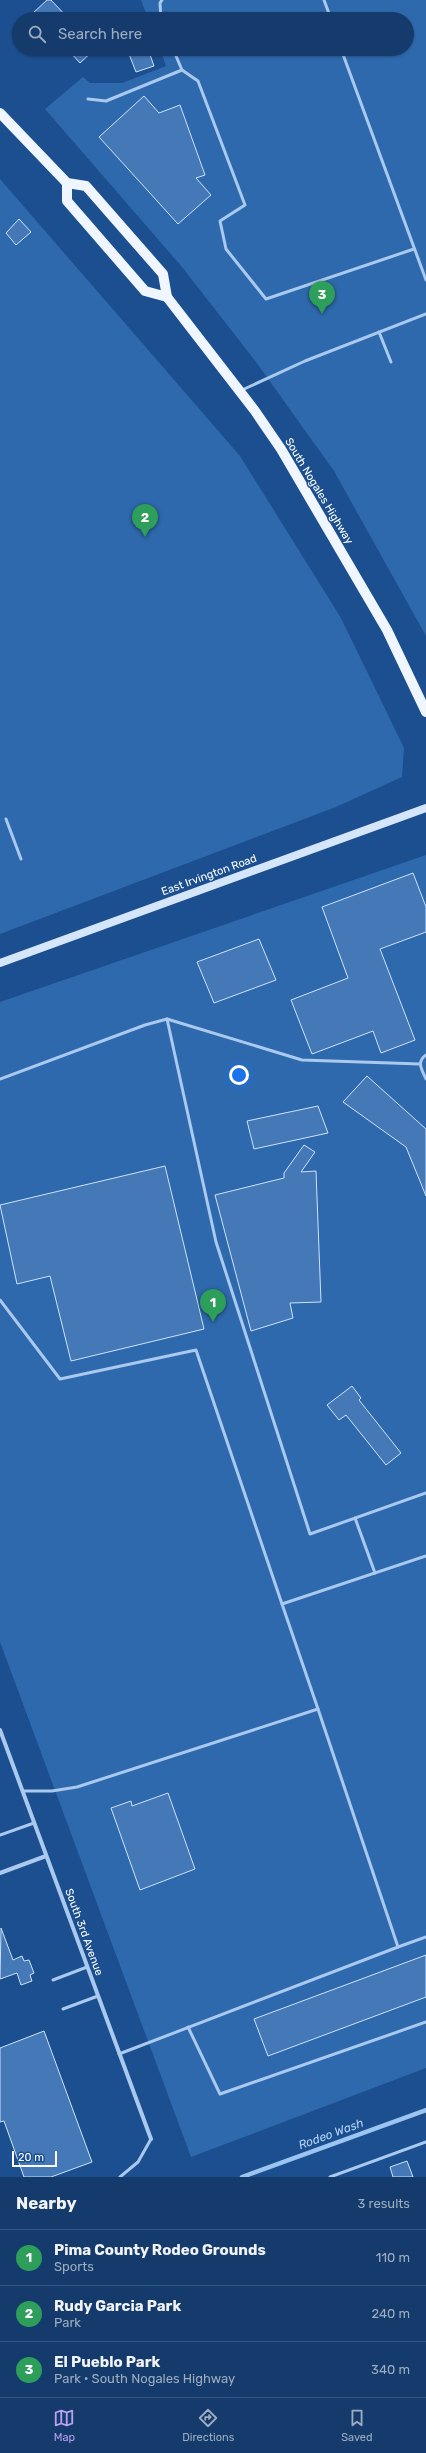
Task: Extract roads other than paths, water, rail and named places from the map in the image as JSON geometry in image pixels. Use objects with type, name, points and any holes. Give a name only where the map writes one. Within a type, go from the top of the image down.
[{"type":"main road","points":[[0,113],[67,183],[67,201],[145,291],[167,298]]},
{"type":"main road","name":"South Nogales Highway","points":[[67,183],[86,186],[163,274],[167,298],[238,392],[255,411],[289,463],[387,630],[426,712]]},
{"type":"main road","name":"East Irvington Road","points":[[0,963],[426,808]]},
{"type":"street","name":"South 3rd Avenue","points":[[0,1730],[151,2139]]},
{"type":"street","points":[[0,1873],[46,1856]]},
{"type":"lane","points":[[161,12],[160,3],[162,0]]},
{"type":"lane","points":[[324,0],[328,12]]},
{"type":"lane","points":[[176,56],[182,70],[198,81],[245,206],[220,221],[226,249],[266,299],[414,249]]},
{"type":"lane","points":[[345,56],[426,280]]},
{"type":"lane","points":[[88,99],[106,101],[182,70]]},
{"type":"lane","points":[[238,392],[304,360],[426,314]]},
{"type":"lane","points":[[379,332],[391,362]]},
{"type":"lane","points":[[6,819],[21,860]]},
{"type":"lane","points":[[167,1019],[216,1242],[310,1534],[426,1493]]},
{"type":"lane","points":[[0,1079],[145,1025],[167,1019],[302,1060],[420,1064]]},
{"type":"lane","points":[[426,1055],[422,1058],[420,1064],[426,1079]]},
{"type":"lane","points":[[0,1300],[60,1380],[196,1350],[398,1947]]},
{"type":"lane","points":[[355,1518],[375,1573]]},
{"type":"lane","points":[[282,1604],[426,1556]]},
{"type":"lane","points":[[22,1791],[52,1791],[83,1785],[318,1709]]},
{"type":"lane","points":[[0,1835],[34,1823]]},
{"type":"lane","points":[[119,2054],[426,1937]]},
{"type":"lane","points":[[52,1980],[87,1967]]},
{"type":"lane","points":[[63,2009],[98,1996]]},
{"type":"lane","points":[[188,2027],[220,2094],[426,2022]]},
{"type":"lane","points":[[120,2177],[138,2162],[151,2139]]},
{"type":"lane","points":[[330,2177],[426,2142]]},
{"type":"waterway","name":"Rodeo Wash","points":[[242,2177],[426,2110]]},
{"type":"place","name":"El Pueblo Park","points":[[322,314]]},
{"type":"place","name":"Rudy Garcia Park","points":[[145,537]]},
{"type":"place","name":"Pima County Rodeo Grounds","points":[[213,1322]]}]
